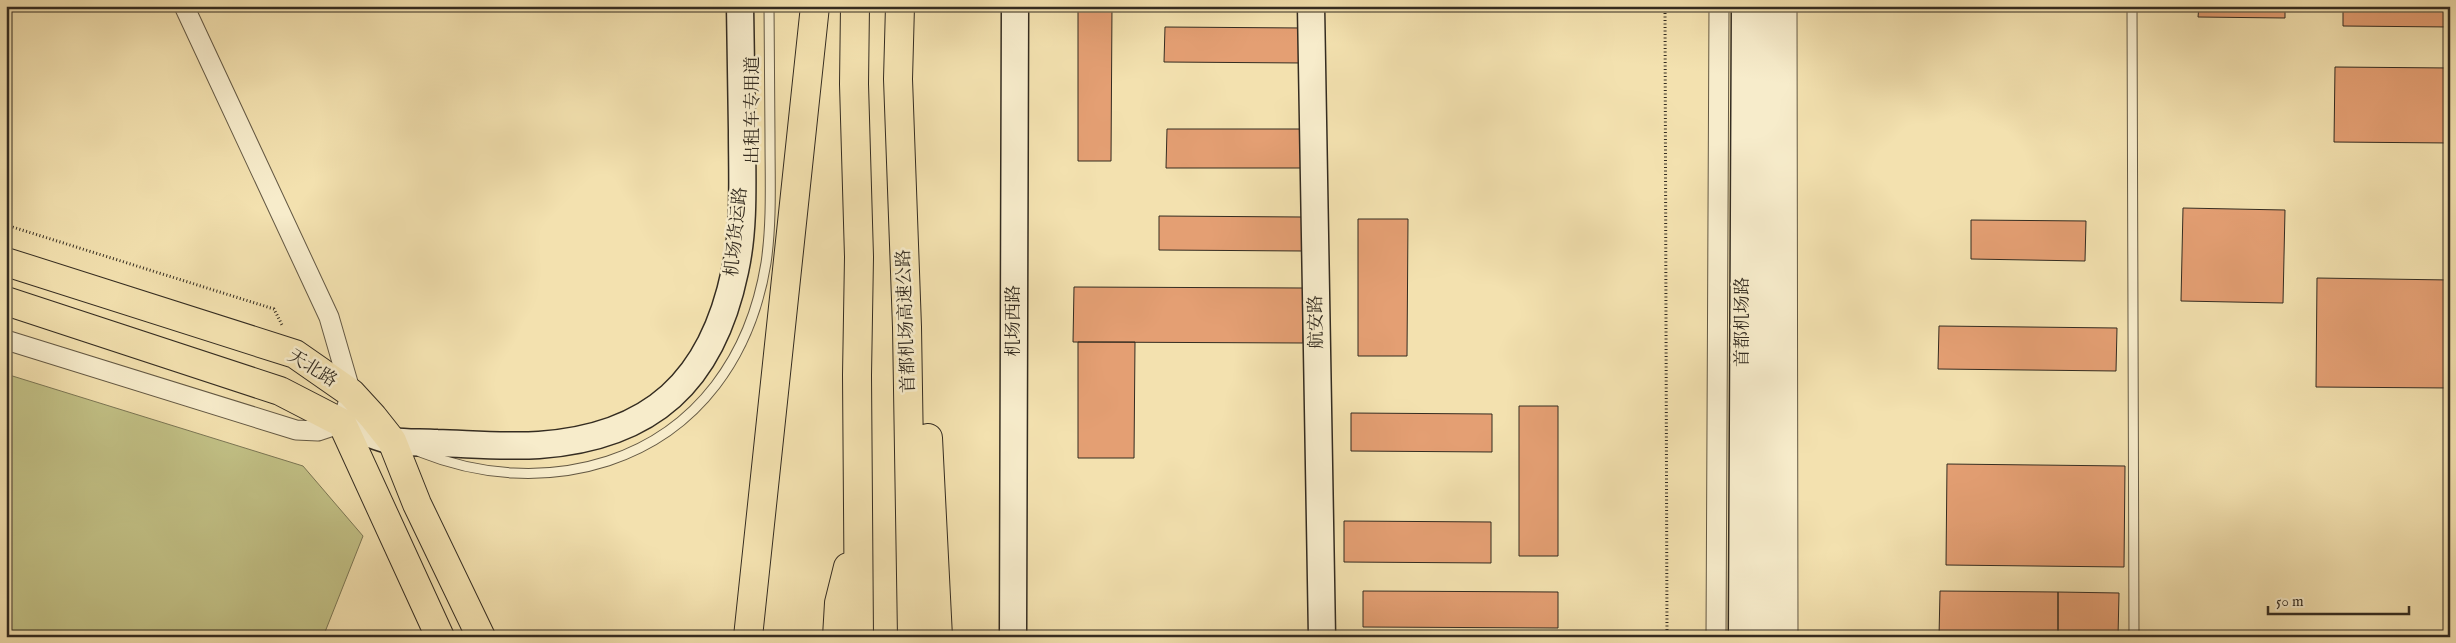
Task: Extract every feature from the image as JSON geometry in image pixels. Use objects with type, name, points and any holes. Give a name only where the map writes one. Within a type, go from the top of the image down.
[{"type":"main road","points":[[748,637],[815,6]]},
{"type":"main road","points":[[855,6],[854,84],[859,257],[859,637]]},
{"type":"main road","name":"首都机场高速公路","points":[[900,6],[898,79],[908,346],[912,637]]},
{"type":"main road","points":[[898,79],[918,228],[938,637]]},
{"type":"main road","name":"天北路","points":[[6,262],[295,354],[350,393],[373,416],[392,441],[417,504],[482,637]]},
{"type":"main road","name":"天北路","points":[[6,301],[280,390],[342,423]]},
{"type":"main road","points":[[342,423],[440,637]]},
{"type":"main road","points":[[837,637],[839,603],[857,538],[858,517]]},
{"type":"street","points":[[6,340],[296,430],[318,431],[342,423],[350,393],[329,317],[184,6]]},
{"type":"street","name":"机场货运路","points":[[342,423],[392,441],[525,446],[572,442],[613,432],[643,417],[668,398],[690,376],[704,358],[715,337],[736,269],[741,220],[742,172],[740,6]]},
{"type":"street","name":"机场西路","points":[[1013,637],[1015,6]]},
{"type":"street","name":"航安路","points":[[1311,6],[1322,637]]},
{"type":"street","name":"首都机场路","points":[[1716,637],[1719,6]]},
{"type":"street","name":"首都机场路","points":[[1742,637],[1745,6]]},
{"type":"street","name":"首都机场路","points":[[1767,637],[1769,6]]},
{"type":"street","points":[[1787,6],[1788,637]]},
{"type":"lane","name":"出租车专用道","points":[[392,441],[446,462],[506,474],[588,467],[631,453],[668,433],[718,384],[743,342],[759,295],[766,263],[770,187],[769,6]]},
{"type":"lane","points":[[2132,6],[2134,637]]},
{"type":"path","points":[[1665,6],[1667,637]]},
{"type":"path","points":[[6,225],[274,309],[295,354]]},
{"type":"shaded area","points":[[6,374],[303,466],[363,536],[323,637],[6,637]]},
{"type":"building","points":[[1078,6],[1112,6],[1111,161],[1078,161]]},
{"type":"building","points":[[2199,6],[2285,6],[2285,18],[2198,17]]},
{"type":"building","points":[[2343,6],[2450,6],[2450,27],[2343,26]]},
{"type":"building","points":[[1165,27],[1303,28],[1303,63],[1164,62]]},
{"type":"building","points":[[2335,67],[2450,68],[2450,143],[2334,142]]},
{"type":"building","points":[[1167,129],[1301,129],[1301,168],[1166,168]]},
{"type":"building","points":[[2183,208],[2285,210],[2283,303],[2181,301]]},
{"type":"building","points":[[1159,216],[1302,217],[1302,251],[1159,250]]},
{"type":"building","points":[[1358,219],[1408,219],[1407,356],[1358,356]]},
{"type":"building","points":[[1971,220],[2086,221],[2085,261],[1971,259]]},
{"type":"building","points":[[2317,278],[2450,280],[2450,388],[2316,387]]},
{"type":"building","points":[[1074,287],[1303,288],[1303,343],[1073,342]]},
{"type":"building","points":[[1939,326],[2117,328],[2116,371],[1938,369]]},
{"type":"building","points":[[1078,342],[1135,342],[1134,458],[1078,458]]},
{"type":"building","points":[[1519,406],[1558,406],[1558,556],[1519,556]]},
{"type":"building","points":[[1351,413],[1492,414],[1492,452],[1351,451]]},
{"type":"building","points":[[1947,464],[2125,466],[2124,567],[1946,565]]},
{"type":"building","points":[[1344,521],[1491,522],[1491,563],[1344,562]]},
{"type":"building","points":[[1363,591],[1558,592],[1558,628],[1363,627]]},
{"type":"building","points":[[1940,591],[2058,592],[2058,637],[1939,637]]},
{"type":"building","points":[[2058,592],[2119,593],[2118,637],[2058,637]]}]
